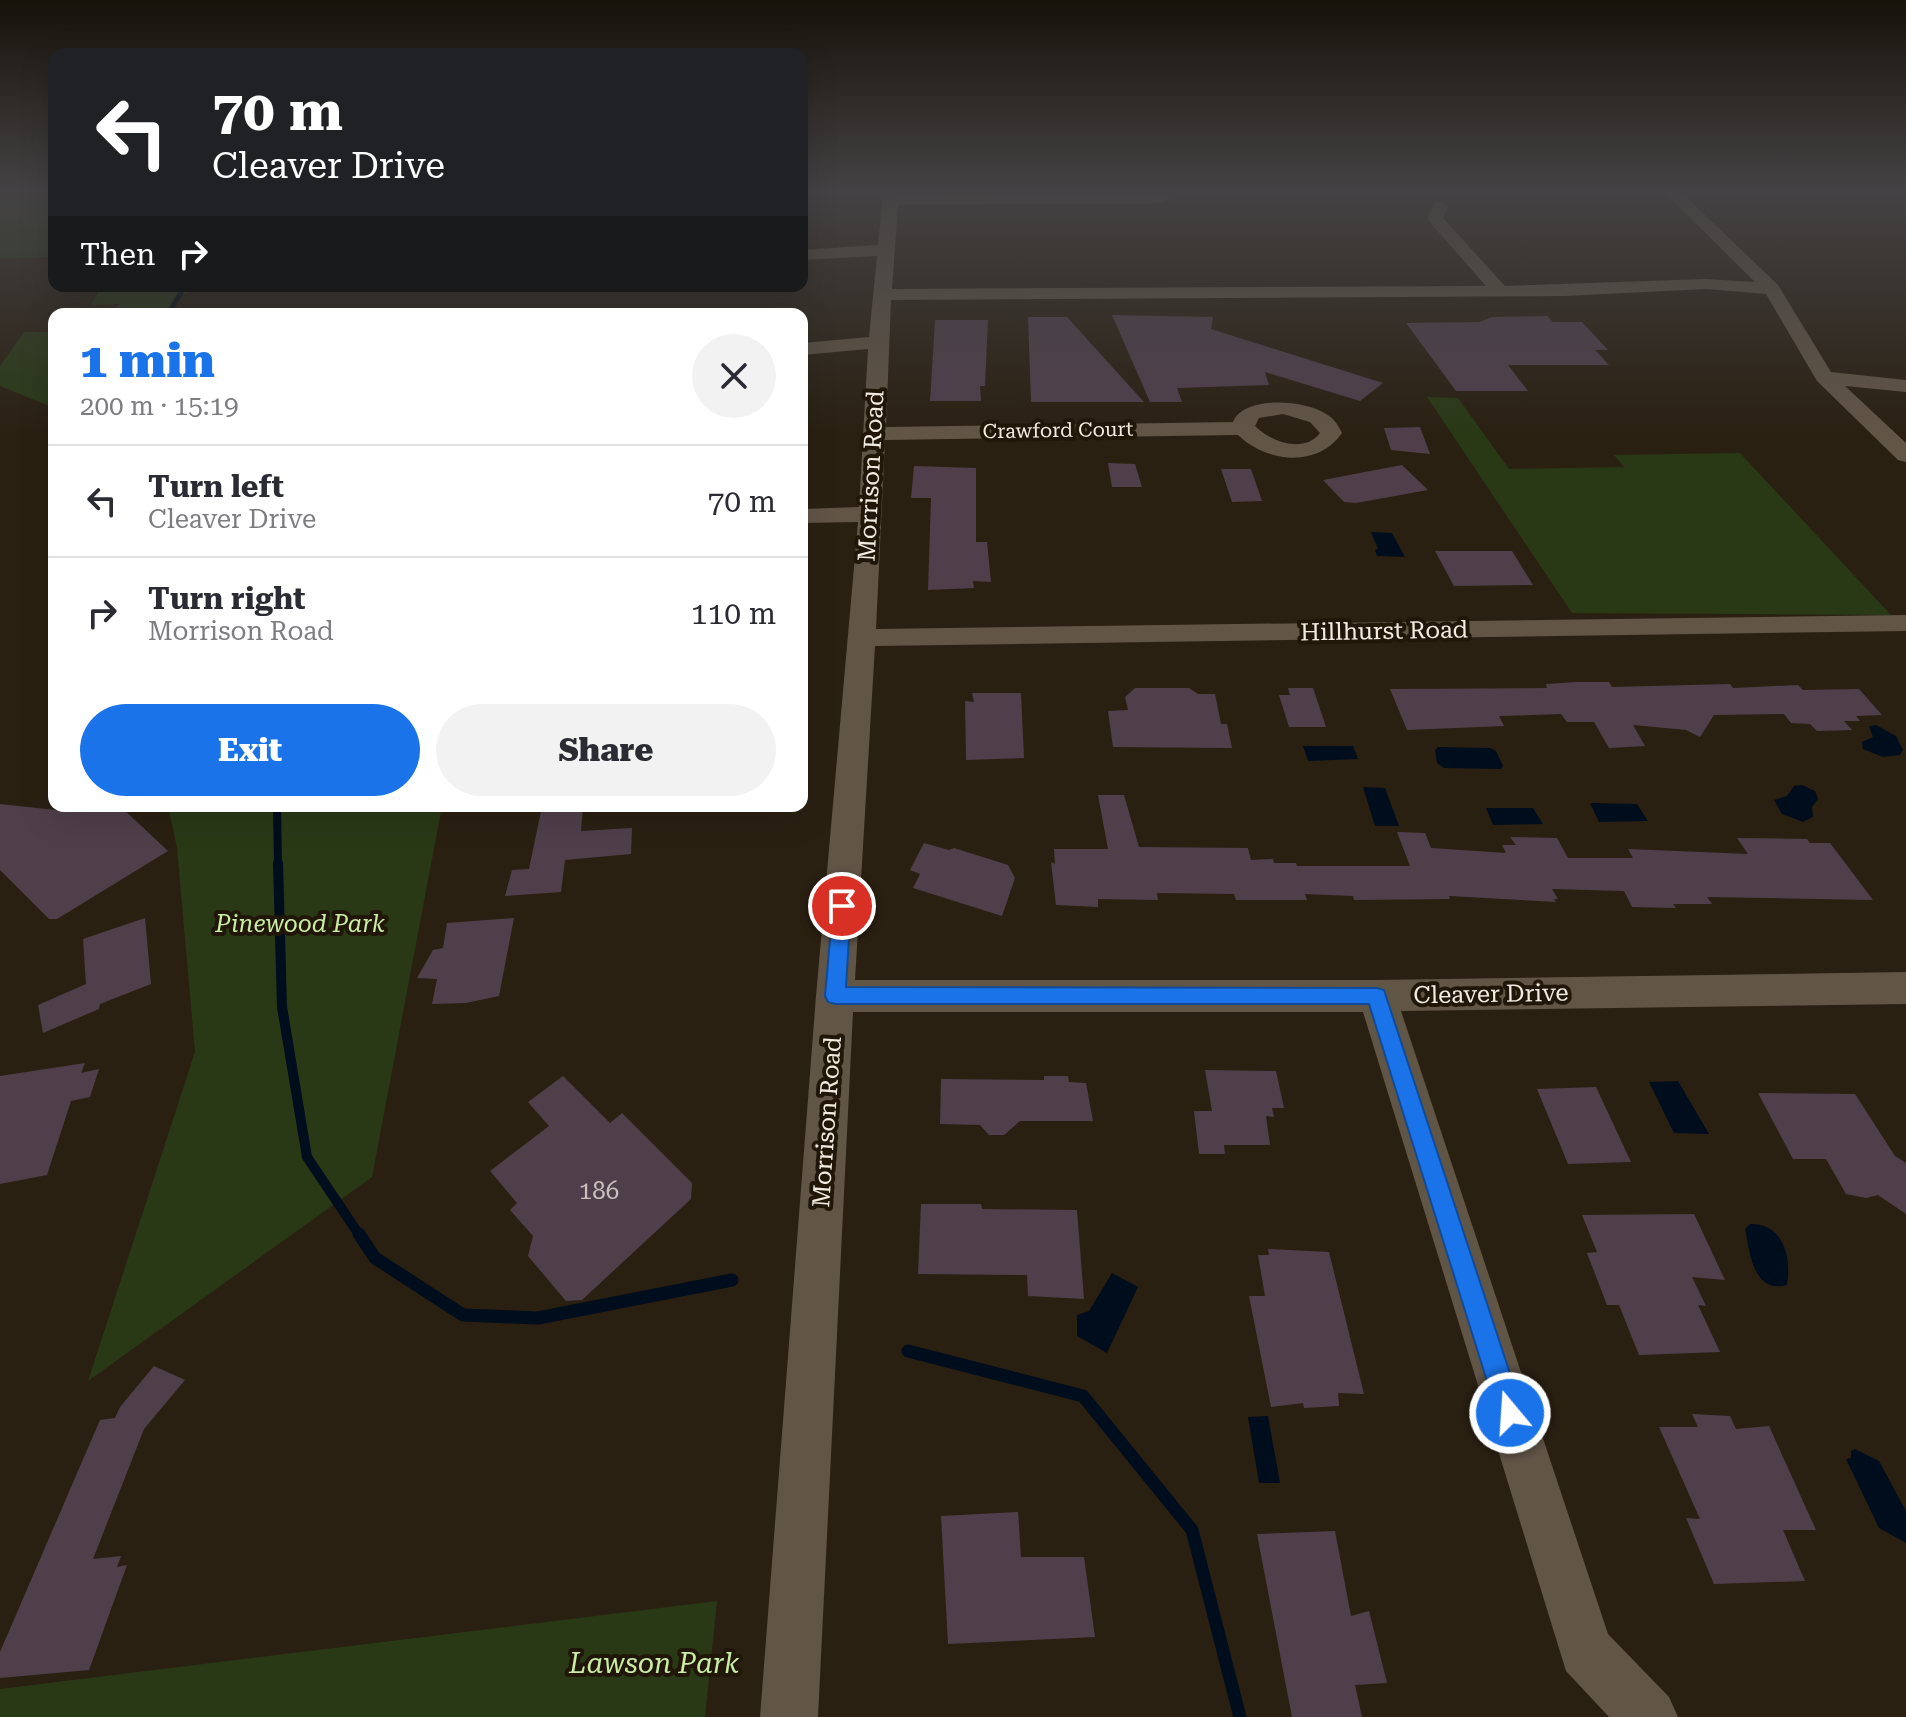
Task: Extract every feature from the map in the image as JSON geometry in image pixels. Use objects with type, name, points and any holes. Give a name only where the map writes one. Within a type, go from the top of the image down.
[{"type":"street","name":"Morrison Road","points":[[789,1717],[835,996],[863,638],[883,272]]},
{"type":"street","points":[[1483,272],[1500,291]]},
{"type":"street","points":[[1755,272],[1772,289],[1824,377],[1906,455]]},
{"type":"street","points":[[882,295],[1564,291],[1706,284],[1772,289]]},
{"type":"street","points":[[1383,292],[1393,302],[1414,309],[1580,307],[1564,291]]},
{"type":"street","points":[[808,348],[878,342]]},
{"type":"street","points":[[1824,377],[1906,386]]},
{"type":"street","name":"Crawford Court","points":[[873,434],[1244,428]]},
{"type":"street","points":[[808,516],[871,514]]},
{"type":"street","name":"Hillhurst Road","points":[[863,638],[1906,623]]},
{"type":"street","name":"Cleaver Drive","points":[[835,996],[1377,996],[1906,988]]},
{"type":"street","points":[[1377,996],[1586,1651],[1649,1717]]},
{"type":"green space","points":[[99,292],[188,292],[179,297],[174,308],[91,305]]},
{"type":"green space","points":[[24,332],[48,332],[48,406],[0,386],[0,366]]},
{"type":"green space","points":[[1427,397],[1458,398],[1509,469],[1624,467],[1614,455],[1740,453],[1891,615],[1572,613]]},
{"type":"green space","name":"Pinewood Park","points":[[169,812],[441,812],[372,1177],[88,1381],[195,1052],[177,848]]},
{"type":"green space","name":"Lawson Park","points":[[717,1601],[705,1717],[0,1717],[0,1689]]},
{"type":"water","points":[[1371,532],[1392,533],[1405,557],[1377,556],[1375,550],[1378,549]]},
{"type":"water","points":[[1876,725],[1896,736],[1903,750],[1900,755],[1883,757],[1863,749],[1862,742],[1873,737],[1869,726]]},
{"type":"water","points":[[1303,746],[1353,746],[1358,759],[1308,761]]},
{"type":"water","points":[[1438,747],[1490,748],[1496,751],[1503,766],[1501,769],[1444,768],[1437,763],[1435,750]]},
{"type":"water","points":[[1802,785],[1815,791],[1818,799],[1812,807],[1813,817],[1803,822],[1782,814],[1774,800],[1787,796],[1794,786]]},
{"type":"water","points":[[1363,787],[1385,788],[1399,826],[1375,826]]},
{"type":"water","points":[[1590,803],[1637,804],[1648,821],[1599,822]]},
{"type":"water","points":[[1486,808],[1533,808],[1543,824],[1493,825]]},
{"type":"water","points":[[1678,1081],[1709,1134],[1674,1133],[1649,1082]]},
{"type":"water","points":[[1750,1224],[1761,1225],[1778,1235],[1788,1264],[1787,1285],[1776,1286],[1760,1278],[1745,1229]]},
{"type":"water","points":[[1112,1273],[1138,1287],[1107,1353],[1077,1336],[1077,1315],[1089,1311]]},
{"type":"water","points":[[1268,1416],[1280,1483],[1259,1483],[1248,1417]]},
{"type":"water","points":[[1855,1449],[1879,1461],[1906,1511],[1906,1543],[1879,1528],[1846,1459],[1851,1458],[1851,1451]]},
{"type":"building","points":[[1112,315],[1213,317],[1211,329],[1383,383],[1360,401],[1265,372],[1269,385],[1177,388],[1182,402],[1150,402]]},
{"type":"building","points":[[1547,316],[1553,322],[1582,322],[1608,350],[1595,350],[1609,365],[1508,365],[1528,391],[1456,391],[1406,323],[1480,322],[1492,317]]},
{"type":"building","points":[[1028,317],[1067,317],[1144,402],[1031,402]]},
{"type":"building","points":[[935,320],[988,320],[985,386],[980,386],[981,401],[930,401]]},
{"type":"building","points":[[1420,427],[1430,454],[1391,450],[1384,428]]},
{"type":"building","points":[[1108,463],[1135,464],[1142,487],[1112,487]]},
{"type":"building","points":[[1402,465],[1428,490],[1356,503],[1344,502],[1323,480]]},
{"type":"building","points":[[914,466],[976,468],[976,542],[987,542],[991,582],[973,581],[974,588],[928,590],[931,498],[911,498]]},
{"type":"building","points":[[1221,469],[1251,469],[1262,501],[1232,502]]},
{"type":"building","points":[[1435,551],[1512,551],[1533,585],[1454,586]]},
{"type":"building","points":[[1609,682],[1612,687],[1730,684],[1733,688],[1798,685],[1803,690],[1859,689],[1882,715],[1856,716],[1860,721],[1844,721],[1852,730],[1817,731],[1810,724],[1791,723],[1784,714],[1714,715],[1700,737],[1686,730],[1633,725],[1645,746],[1609,748],[1594,722],[1567,722],[1561,714],[1499,716],[1504,726],[1407,730],[1390,689],[1547,688],[1546,684]]},
{"type":"building","points":[[1135,688],[1189,688],[1198,694],[1215,694],[1221,724],[1227,724],[1232,748],[1113,747],[1108,711],[1128,710],[1125,697]]},
{"type":"building","points":[[1288,688],[1313,688],[1326,727],[1289,727],[1279,695],[1290,695]]},
{"type":"building","points":[[972,693],[1021,693],[1024,758],[966,760],[965,701],[974,702]]},
{"type":"building","points":[[1098,795],[1124,795],[1139,847],[1248,848],[1251,860],[1273,859],[1274,863],[1296,863],[1297,866],[1410,866],[1397,832],[1425,833],[1431,848],[1506,853],[1502,845],[1516,845],[1510,837],[1557,838],[1568,858],[1633,858],[1628,849],[1748,854],[1737,838],[1807,839],[1810,843],[1830,843],[1873,900],[1707,897],[1712,904],[1673,904],[1676,908],[1632,907],[1624,891],[1552,889],[1558,899],[1554,899],[1556,902],[1449,896],[1450,899],[1354,900],[1353,896],[1305,894],[1307,900],[1236,900],[1234,894],[1157,893],[1158,900],[1098,899],[1098,907],[1056,905],[1051,862],[1055,864],[1054,849],[1108,849]]},
{"type":"building","points":[[0,804],[48,809],[48,812],[126,812],[168,851],[57,919],[49,919],[0,870]]},
{"type":"building","points":[[541,812],[583,812],[581,831],[632,828],[631,854],[565,860],[561,892],[505,896],[512,870],[529,869]]},
{"type":"building","points":[[924,843],[949,850],[954,848],[1008,865],[1015,878],[1002,916],[913,888],[920,874],[910,870]]},
{"type":"building","points":[[145,918],[151,984],[100,1004],[99,1009],[43,1033],[38,1005],[86,984],[83,939]]},
{"type":"building","points":[[514,918],[499,996],[466,1003],[432,1004],[437,979],[417,978],[433,950],[443,948],[447,923]]},
{"type":"building","points":[[85,1063],[81,1073],[99,1069],[90,1097],[71,1101],[47,1175],[0,1184],[0,1076]]},
{"type":"building","points":[[1205,1070],[1276,1071],[1284,1108],[1272,1108],[1274,1117],[1266,1116],[1270,1145],[1224,1145],[1225,1154],[1199,1154],[1194,1111],[1212,1111]]},
{"type":"building","points":[[563,1076],[610,1123],[622,1113],[692,1183],[691,1199],[582,1300],[566,1301],[528,1256],[533,1236],[510,1210],[517,1203],[490,1171],[549,1126],[528,1102]]},
{"type":"building","points":[[1044,1076],[1068,1076],[1069,1082],[1086,1083],[1093,1121],[1020,1121],[1004,1135],[989,1135],[980,1125],[940,1124],[941,1079],[1044,1080]]},
{"type":"building","points":[[1596,1087],[1631,1162],[1568,1164],[1537,1089]]},
{"type":"building","points":[[1758,1093],[1855,1094],[1895,1156],[1906,1163],[1906,1214],[1878,1195],[1866,1198],[1846,1194],[1826,1159],[1793,1159]]},
{"type":"building","points":[[921,1204],[981,1204],[982,1209],[1077,1210],[1084,1299],[1028,1296],[1027,1275],[918,1274]]},
{"type":"building","points":[[1694,1214],[1725,1280],[1692,1277],[1706,1306],[1698,1305],[1720,1352],[1639,1355],[1619,1305],[1607,1305],[1587,1253],[1597,1252],[1582,1215]]},
{"type":"building","points":[[1268,1249],[1329,1252],[1364,1394],[1338,1393],[1339,1406],[1304,1408],[1303,1403],[1271,1407],[1249,1296],[1265,1296],[1258,1255],[1269,1255]]},
{"type":"building","points":[[154,1366],[185,1380],[144,1429],[93,1559],[121,1556],[117,1567],[127,1565],[89,1670],[0,1678],[0,1652],[100,1420],[115,1418],[120,1407]]},
{"type":"building","points":[[1692,1414],[1730,1416],[1736,1429],[1769,1426],[1816,1530],[1783,1530],[1805,1581],[1714,1584],[1686,1518],[1700,1519],[1659,1427],[1698,1427]]},
{"type":"building","points":[[1018,1512],[1021,1557],[1084,1557],[1095,1637],[948,1644],[941,1516]]},
{"type":"building","points":[[1335,1531],[1351,1616],[1369,1611],[1387,1683],[1355,1685],[1362,1717],[1292,1717],[1257,1534]]},
{"type":"waterway","points":[[172,308],[181,292]]},
{"type":"waterway","points":[[277,812],[278,865]]},
{"type":"waterway","points":[[278,863],[282,1007],[307,1157],[360,1236]]},
{"type":"waterway","points":[[359,1234],[375,1258],[463,1315],[538,1318],[732,1280]]},
{"type":"waterway","points":[[908,1351],[1083,1396],[1192,1530],[1240,1717]]},
{"type":"route","points":[[842,906],[835,996],[1377,996],[1510,1413]]}]
